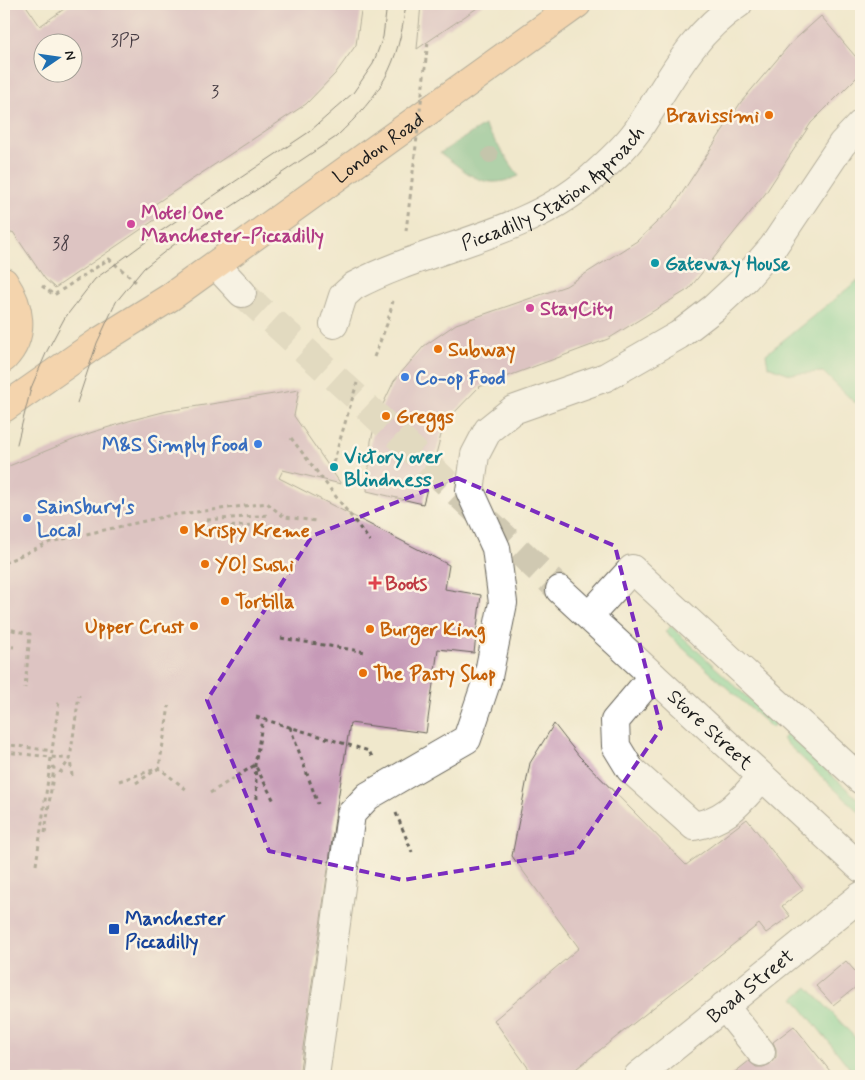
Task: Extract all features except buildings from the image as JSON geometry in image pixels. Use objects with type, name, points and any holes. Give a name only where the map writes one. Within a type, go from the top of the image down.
[{"type":"main road","name":"London Road","points":[[4,408],[216,265],[578,4]]},
{"type":"main road","points":[[4,282],[18,312],[17,337],[4,358]]},
{"type":"street","name":"Piccadilly Station Approach","points":[[334,324],[343,296],[354,286],[520,221],[556,204],[577,190],[613,158],[636,131],[677,66],[703,33],[738,4]]},
{"type":"street","points":[[315,1076],[351,814],[368,796],[467,739],[488,678],[503,603],[496,548],[470,491],[475,455],[488,430],[513,410],[606,377],[680,335],[714,308],[746,278],[773,247],[842,144],[861,124]]},
{"type":"street","points":[[216,265],[242,293]]},
{"type":"street","points":[[589,616],[632,569],[861,780]]},
{"type":"street","name":"Store Street","points":[[560,590],[861,868]]},
{"type":"street","points":[[653,676],[615,721],[616,746],[630,769],[694,826],[712,823],[728,813],[762,777]]},
{"type":"street","name":"Boad Street","points":[[638,1076],[861,896]]},
{"type":"street","points":[[724,1006],[760,1052]]},
{"type":"path","points":[[406,236],[428,41]]},
{"type":"path","points":[[39,284],[54,295],[109,259],[142,287]]},
{"type":"path","points":[[374,357],[387,324],[396,293]]},
{"type":"path","points":[[331,470],[357,383]]},
{"type":"path","points":[[291,438],[370,541]]},
{"type":"path","points":[[4,563],[50,542],[172,515],[267,503],[284,517],[317,521]]},
{"type":"path","points":[[207,520],[270,515]]},
{"type":"path","points":[[207,528],[271,524]]},
{"type":"path","points":[[4,628],[30,634],[25,688]]},
{"type":"path","points":[[281,638],[366,652]]},
{"type":"path","points":[[4,646],[14,647]]},
{"type":"path","points":[[4,669],[10,670]]},
{"type":"path","points":[[72,776],[70,759],[79,696]]},
{"type":"path","points":[[36,865],[59,702]]},
{"type":"path","points":[[136,783],[159,768],[169,706]]},
{"type":"path","points":[[256,717],[369,751],[412,852]]},
{"type":"path","points":[[257,799],[255,765],[263,719]]},
{"type":"path","points":[[290,727],[318,804]]},
{"type":"path","points":[[4,744],[52,751]]},
{"type":"path","points":[[4,752],[70,759]]},
{"type":"path","points":[[59,774],[70,759]]},
{"type":"path","points":[[45,833],[54,768],[49,763]]},
{"type":"path","points":[[210,793],[255,765]]},
{"type":"path","points":[[255,765],[274,801]]},
{"type":"path","points":[[118,781],[159,768]]},
{"type":"path","points":[[159,768],[186,790]]},
{"type":"highlighted area","points":[[457,478],[615,546],[661,728],[576,852],[403,880],[269,851],[207,700],[312,536]]},
{"type":"green space","points":[[484,125],[519,176],[495,182],[486,181],[468,174],[440,153]]},
{"type":"green space","points":[[857,281],[861,286],[861,396],[855,403],[823,372],[790,374],[768,366],[766,354]]},
{"type":"green space","points":[[671,626],[775,723],[772,728],[665,632]]},
{"type":"green space","points":[[787,734],[861,802],[861,814],[782,739]]},
{"type":"green space","points":[[808,987],[861,1044],[861,1076],[856,1076],[794,998]]},
{"type":"tunnel","points":[[242,293],[352,393],[560,590]]},
{"type":"tram line","points":[[17,444],[31,388],[47,351],[64,319],[95,279],[158,233],[309,132],[353,93],[373,64],[383,37],[387,4]]},
{"type":"tram line","points":[[77,403],[97,343],[116,302],[144,268],[172,246],[336,137],[352,121],[365,107],[385,78],[398,45],[406,4]]},
{"type":"place","name":"Bravissimi","points":[[769,115]]},
{"type":"place","name":"Motel One Manchester-Piccadilly","points":[[131,224]]},
{"type":"place","name":"Gateway House","points":[[655,263]]},
{"type":"place","name":"StayCity","points":[[530,308]]},
{"type":"place","name":"Subway","points":[[438,349]]},
{"type":"place","name":"Co-op Food","points":[[405,377]]},
{"type":"place","name":"Greggs","points":[[386,416]]},
{"type":"place","name":"M&S Simply Food","points":[[258,444]]},
{"type":"place","name":"Victory over Blindness","points":[[334,467]]},
{"type":"place","name":"Sainsbury's Local","points":[[27,518]]},
{"type":"place","name":"Krispy Kreme","points":[[184,530]]},
{"type":"place","name":"YO! Sushi","points":[[205,564]]},
{"type":"place","name":"Boots","points":[[375,583]]},
{"type":"place","name":"Tortilla","points":[[225,601]]},
{"type":"place","name":"Upper Crust","points":[[194,626]]},
{"type":"place","name":"Burger King","points":[[370,629]]},
{"type":"place","name":"The Pasty Shop","points":[[363,673]]},
{"type":"place","name":"Manchester Piccadilly","points":[[114,929]]}]
